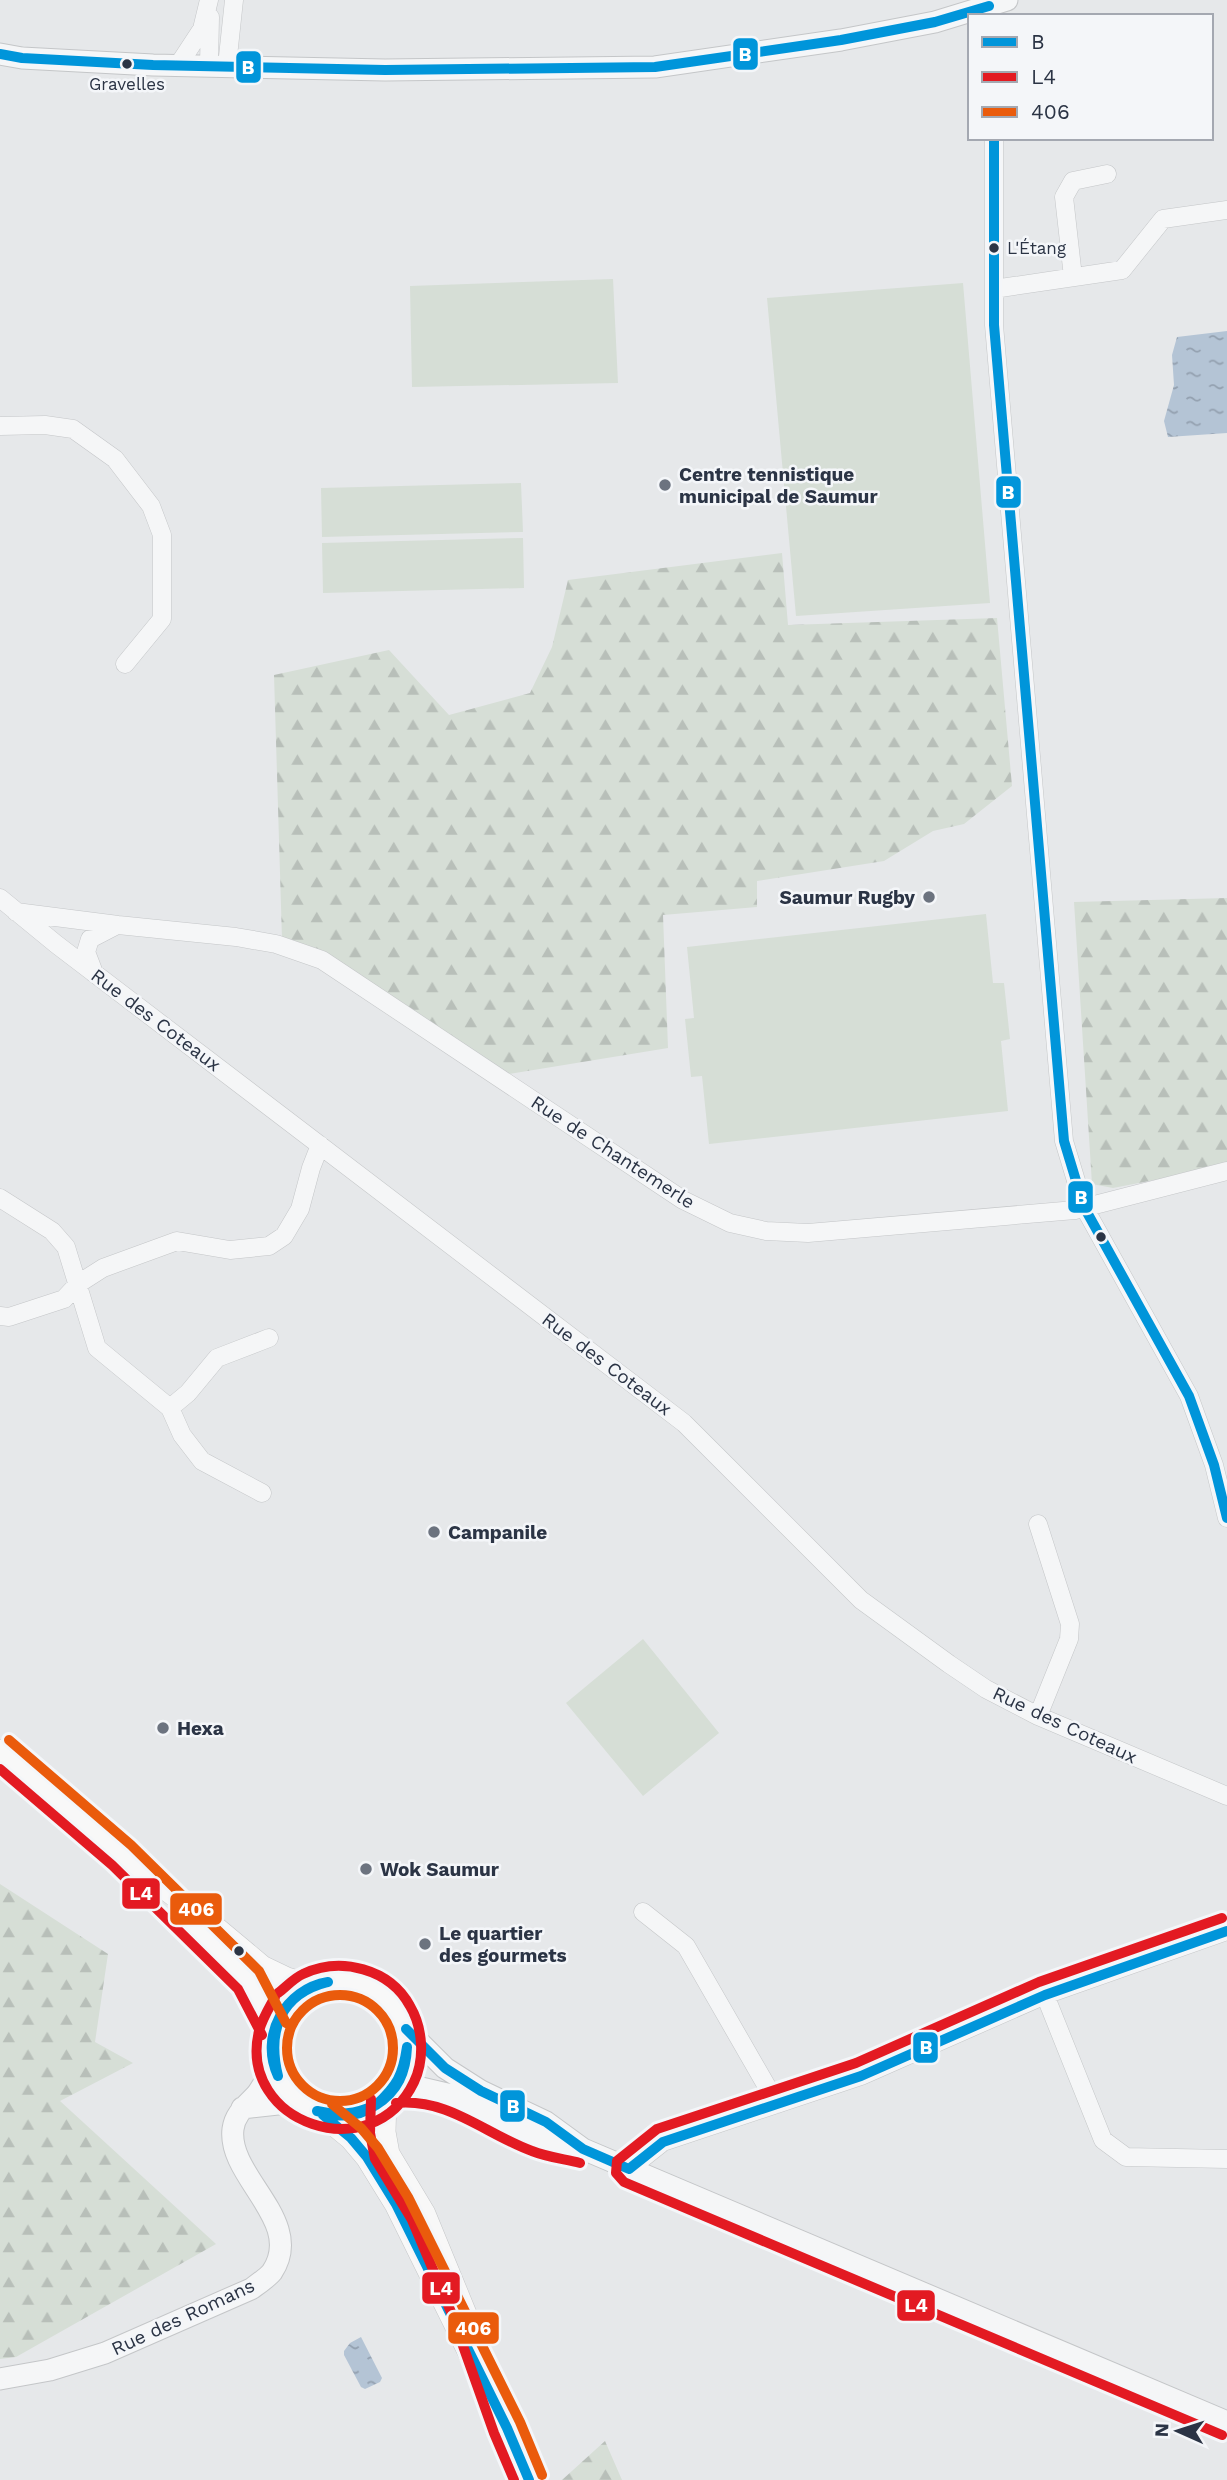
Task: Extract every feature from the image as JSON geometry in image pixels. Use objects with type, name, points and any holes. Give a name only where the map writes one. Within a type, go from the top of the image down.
[{"type":"main road","points":[[0,1751],[121,1855],[249,1981],[274,2029]]},
{"type":"main road","points":[[121,1855],[190,1906],[262,1967],[310,1986]]},
{"type":"main road","points":[[323,2115],[345,2117],[367,2112],[390,2094],[405,2071],[409,2050],[406,2029],[397,2009],[381,1993],[361,1983],[339,1979],[310,1986],[287,2004],[274,2029],[271,2048],[274,2067],[282,2086],[296,2102],[323,2115],[351,2138],[368,2157],[396,2204],[507,2428]]},
{"type":"main road","points":[[390,2094],[384,2132],[388,2154],[424,2214],[464,2307],[507,2428],[529,2480]]},
{"type":"street","points":[[179,64],[202,29],[210,0]]},
{"type":"street","points":[[210,0],[218,66]]},
{"type":"street","points":[[218,66],[234,0]]},
{"type":"street","points":[[0,54],[22,58],[153,65],[385,70],[655,67],[841,40],[996,7]]},
{"type":"street","points":[[994,140],[994,325],[1064,1141],[1084,1207],[1189,1396],[1214,1465],[1227,1518]]},
{"type":"street","points":[[1073,277],[1064,197],[1073,181],[1107,174]]},
{"type":"street","points":[[994,289],[1122,270],[1163,219],[1227,210]]},
{"type":"street","points":[[0,426],[45,425],[73,429],[114,459],[150,506],[162,535],[162,619],[125,664]]},
{"type":"street","name":"Rue des Coteaux","points":[[0,898],[59,947],[684,1423],[861,1600],[986,1689],[1038,1716],[1227,1796]]},
{"type":"street","name":"Rue de Chantemerle","points":[[16,912],[236,937],[276,944],[322,960],[683,1200],[730,1223],[766,1231],[808,1233],[1074,1210],[1227,1171]]},
{"type":"street","points":[[59,947],[61,934],[90,921]]},
{"type":"street","points":[[94,973],[86,952],[90,939],[118,925]]},
{"type":"street","name":"Rue de Chantemerle","points":[[59,947],[89,933],[118,925]]},
{"type":"street","points":[[0,1316],[9,1317],[64,1299],[78,1284],[103,1268],[177,1241],[230,1250],[269,1246],[284,1236],[300,1209],[310,1168],[320,1145]]},
{"type":"street","points":[[0,1198],[52,1231],[66,1247],[97,1349],[170,1408],[182,1435],[202,1461],[262,1493]]},
{"type":"street","points":[[170,1408],[188,1392],[217,1358],[269,1338]]},
{"type":"street","points":[[1038,1524],[1070,1624],[1069,1639],[1038,1716]]},
{"type":"street","points":[[643,1912],[686,1946],[777,2104]]},
{"type":"street","points":[[629,2169],[663,2142],[860,2076],[1045,1994],[1227,1931]]},
{"type":"street","points":[[1045,1994],[1103,2140],[1126,2157],[1227,2159]]},
{"type":"street","points":[[406,2029],[445,2068],[481,2091],[546,2122],[583,2149]]},
{"type":"street","name":"Rue des Romans","points":[[0,2379],[50,2370],[105,2353],[251,2289],[272,2272],[280,2250],[278,2225],[233,2148],[233,2127],[242,2108],[257,2093],[274,2067]]},
{"type":"street","points":[[390,2094],[417,2087],[447,2094],[537,2138],[583,2149],[1227,2422]]},
{"type":"street","points":[[242,2108],[296,2102]]},
{"type":"green space","points":[[613,279],[618,383],[412,387],[410,286]]},
{"type":"green space","points":[[963,283],[990,603],[796,616],[767,298]]},
{"type":"green space","points":[[521,483],[523,532],[322,537],[321,488]]},
{"type":"green space","points":[[523,538],[524,588],[323,593],[322,543]]},
{"type":"green space","points":[[782,553],[788,625],[997,618],[1012,786],[964,824],[933,831],[884,861],[757,881],[757,907],[663,915],[668,1048],[509,1074],[282,939],[274,675],[389,650],[449,715],[530,693],[552,647],[568,580]]},
{"type":"green space","points":[[1227,898],[1227,1166],[1113,1188],[1092,1184],[1074,902]]},
{"type":"green space","points":[[986,914],[993,983],[1004,983],[1010,1039],[1001,1041],[1008,1111],[709,1144],[702,1076],[691,1077],[685,1019],[694,1018],[687,947]]},
{"type":"green space","points":[[643,1639],[719,1733],[643,1796],[566,1703]]},
{"type":"green space","points":[[0,1884],[108,1954],[95,2042],[133,2063],[60,2101],[216,2244],[16,2357],[0,2359]]},
{"type":"green space","points":[[605,2441],[622,2480],[562,2480]]},
{"type":"water","points":[[1227,331],[1227,433],[1168,437],[1164,421],[1174,385],[1172,355],[1177,337]]},
{"type":"water","points":[[361,2337],[382,2378],[380,2382],[365,2389],[361,2387],[344,2355],[350,2343]]},
{"type":"transit line","name":"B","points":[[0,54],[22,58],[153,65],[385,70],[655,67],[841,40],[935,22],[989,6]]},
{"type":"transit line","name":"B","points":[[994,140],[994,325],[1064,1141],[1084,1207],[1189,1396],[1214,1465],[1227,1518]]},
{"type":"transit line","name":"406","points":[[9,1740],[131,1845],[259,1971],[286,2023]]},
{"type":"transit line","name":"L4","points":[[0,1769],[112,1865],[238,1989],[262,2035]]},
{"type":"transit line","name":"L4","points":[[1222,1918],[1039,1982],[856,2063],[657,2129],[617,2161],[616,2173],[624,2182],[1222,2435]]},
{"type":"transit line","name":"B","points":[[629,2169],[663,2142],[861,2076],[1045,1995],[1227,1931]]},
{"type":"transit line","name":"L4","points":[[275,1997],[259,2031],[258,2063],[268,2090],[287,2111],[312,2124],[341,2129],[369,2124],[394,2109],[414,2082],[421,2054],[418,2024],[401,1993],[377,1975],[348,1966],[333,1966],[303,1974],[278,1993]]},
{"type":"transit line","name":"B","points":[[278,2076],[272,2045],[280,2017],[288,2004],[299,1994],[328,1982]]},
{"type":"transit line","name":"B","points":[[278,2076],[274,2044],[281,2017],[298,1995],[328,1982]]},
{"type":"transit line","name":"406","points":[[340,1995],[360,1999],[377,2011],[389,2028],[393,2048],[389,2068],[377,2085],[360,2097],[340,2101],[320,2097],[303,2085],[291,2068],[287,2048],[291,2028],[303,2011],[320,1999],[340,1995]]},
{"type":"transit line","name":"B","points":[[406,2029],[445,2068],[481,2091],[546,2122],[583,2149],[629,2169]]},
{"type":"transit line","name":"B","points":[[376,2105],[398,2079],[407,2047]]},
{"type":"transit line","name":"B","points":[[376,2105],[390,2094],[399,2080],[405,2065],[407,2047]]},
{"type":"transit line","name":"L4","points":[[371,2099],[370,2133],[375,2159],[412,2220],[451,2312],[494,2433],[514,2480]]},
{"type":"transit line","name":"L4","points":[[396,2103],[433,2106],[532,2151],[580,2163]]},
{"type":"transit line","name":"406","points":[[332,2104],[361,2128],[378,2148],[408,2197],[520,2422],[542,2475]]},
{"type":"transit line","name":"B","points":[[317,2111],[347,2113],[376,2105]]},
{"type":"transit line","name":"B","points":[[317,2111],[348,2116],[376,2105]]},
{"type":"transit line","name":"B","points":[[323,2115],[351,2138],[367,2157],[396,2204],[507,2428],[529,2480]]},
{"type":"place","name":"Gravelles","points":[[127,64]]},
{"type":"place","name":"L'Étang","points":[[994,248]]},
{"type":"place","name":"Centre tennistique municipal de Saumur","points":[[665,485]]},
{"type":"place","name":"Saumur Rugby","points":[[929,897]]},
{"type":"place","name":"Campanile","points":[[434,1532]]},
{"type":"place","name":"Hexa","points":[[163,1728]]},
{"type":"place","name":"Wok Saumur","points":[[366,1869]]},
{"type":"place","name":"Le quartier des gourmets","points":[[425,1944]]}]
